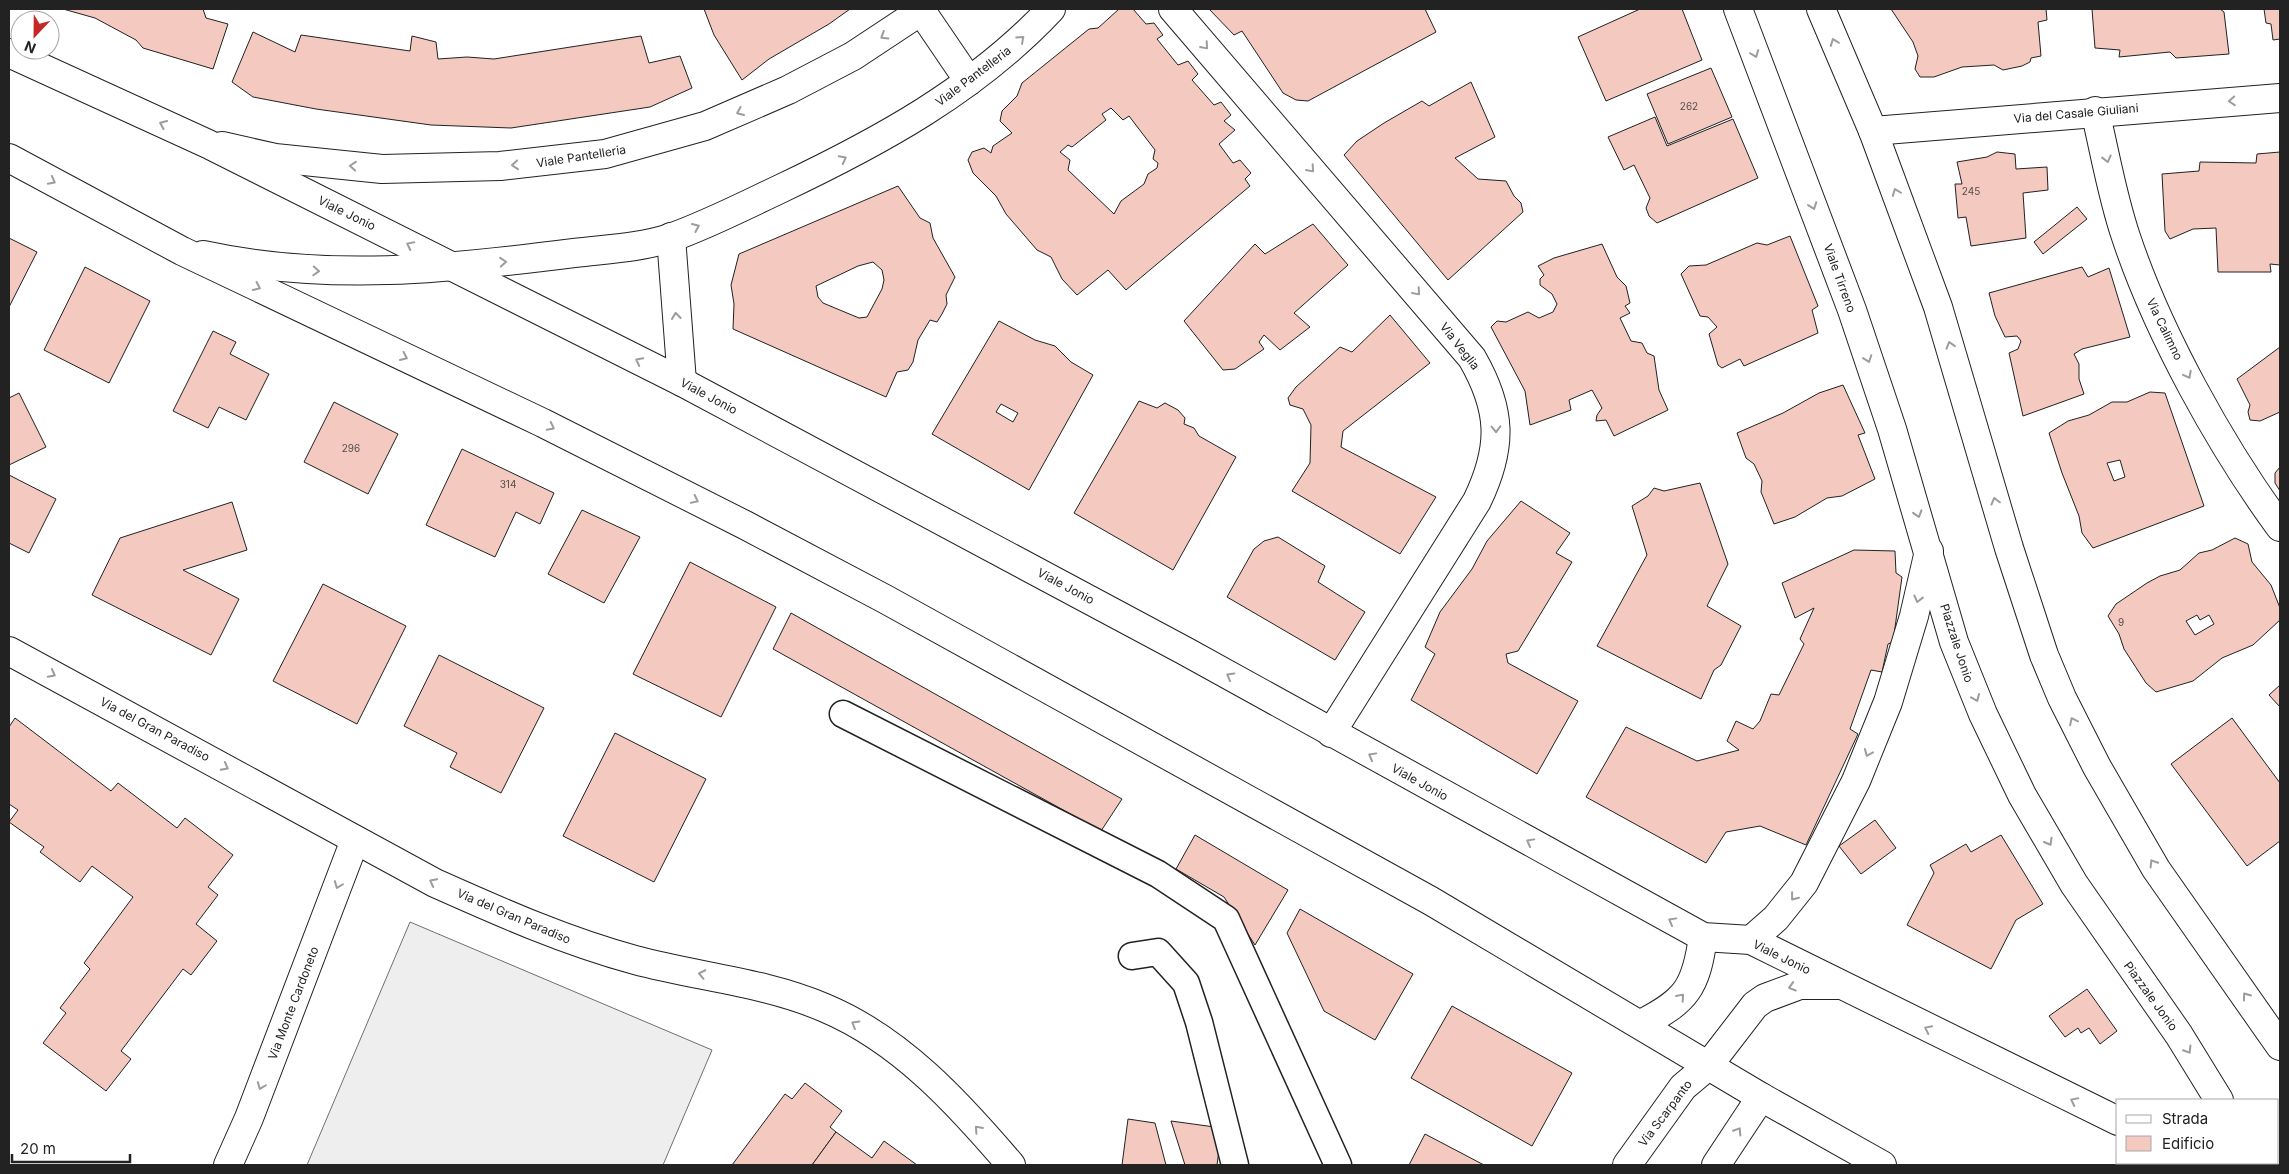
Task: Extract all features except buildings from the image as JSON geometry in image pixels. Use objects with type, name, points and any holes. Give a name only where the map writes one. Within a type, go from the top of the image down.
[{"type":"main road","name":"Viale Pantelleria","points":[[208,144],[275,158],[382,168],[500,166],[605,154],[705,126],[788,90],[853,56],[922,9]]},
{"type":"main road","points":[[922,9],[969,81]]},
{"type":"main road","name":"Viale Pantelleria","points":[[182,251],[237,263],[321,272],[391,272],[626,248],[671,238],[839,161],[906,124],[969,81],[1008,51],[1051,9]]},
{"type":"main road","name":"Via Veglia","points":[[1173,9],[1472,358],[1488,386],[1495,414],[1497,430],[1493,460],[1477,501],[1331,733]]},
{"type":"main road","name":"Viale Tirreno","points":[[1738,9],[1852,310],[1892,429],[1929,551]]},
{"type":"main road","points":[[1824,10],[1873,131],[1938,307],[2009,548],[2050,671],[2092,759],[2135,834],[2181,907],[2278,1041]]},
{"type":"main road","name":"Viale Jonio","points":[[9,53],[208,144],[682,382],[1159,636],[1703,938],[1751,940],[2116,1120]]},
{"type":"main road","name":"Via del Casale Giuliani","points":[[1873,131],[2095,111],[2280,98]]},
{"type":"main road","name":"Via Calimno","points":[[2095,111],[2125,235],[2140,276],[2170,342],[2216,426],[2280,527]]},
{"type":"main road","points":[[9,158],[182,251],[543,423],[869,590],[1431,901],[1641,1024],[1708,1066],[1882,1165]]},
{"type":"main road","points":[[671,238],[682,382]]},
{"type":"main road","points":[[1751,940],[1776,918],[1804,883],[1856,781],[1888,702],[1914,616],[1929,551]]},
{"type":"main road","name":"Piazzale Jonio","points":[[1929,551],[1954,642],[1972,688],[2022,795],[2074,884],[2179,1035],[2218,1099]]},
{"type":"main road","name":"Via del Gran Paradiso","points":[[9,650],[435,883],[540,929],[586,946],[637,960],[750,984],[795,996],[826,1008],[870,1033],[925,1073],[1011,1165]]},
{"type":"main road","name":"Via Monte Cardoneto","points":[[228,1165],[253,1109],[355,840]]},
{"type":"main road","points":[[1641,1024],[1669,1009],[1685,994],[1696,973],[1703,938]]},
{"type":"main road","name":"Via Scarpanto","points":[[1627,1165],[1682,1087],[1708,1066],[1745,1016],[1765,998],[1800,985],[1840,985]]},
{"type":"main road","points":[[1716,1165],[1761,1097]]},
{"type":"street","points":[[843,714],[1158,874],[1226,919],[1338,1165]]},
{"type":"street","points":[[1132,956],[1158,952],[1186,983],[1199,1022],[1235,1165]]},
{"type":"shaded area","points":[[410,922],[712,1050],[663,1165],[307,1165]]}]
